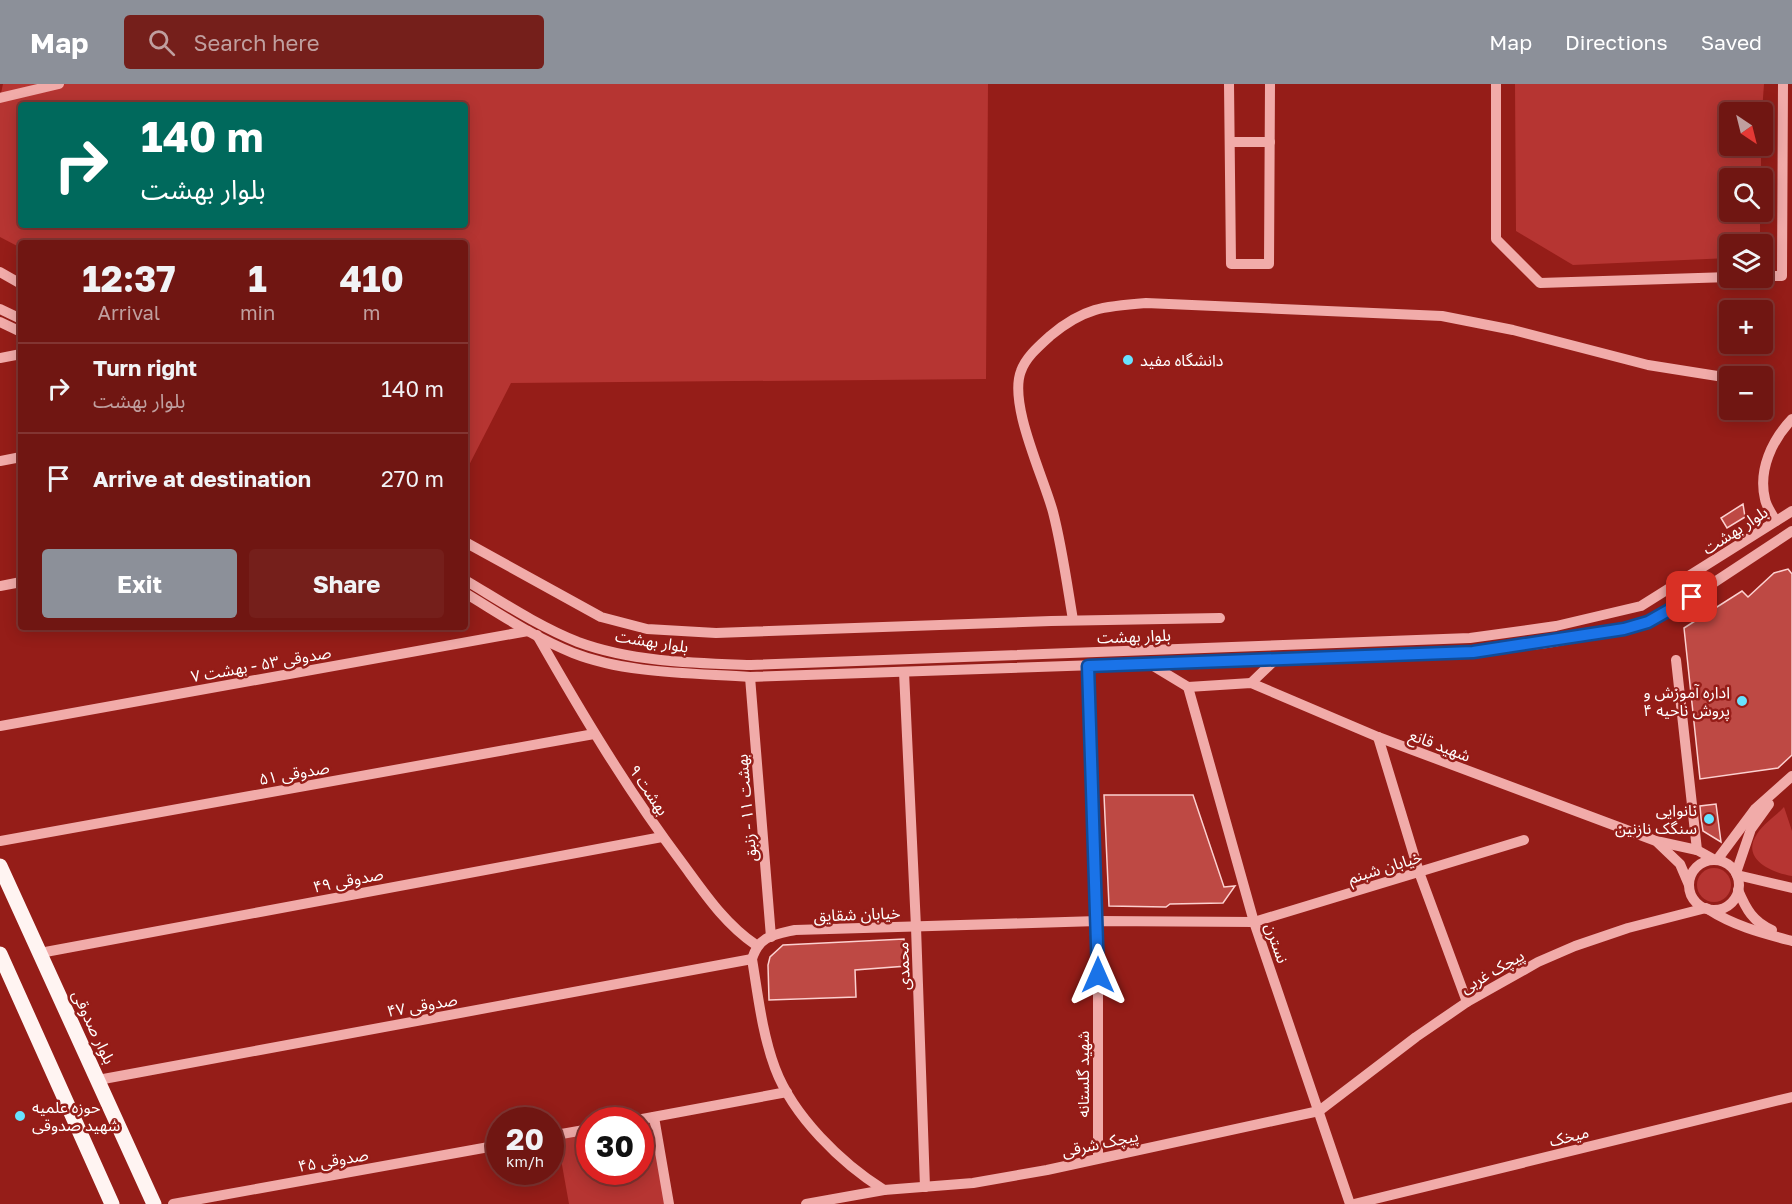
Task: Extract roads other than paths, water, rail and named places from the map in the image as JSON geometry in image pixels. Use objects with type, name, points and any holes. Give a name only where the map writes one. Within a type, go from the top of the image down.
[{"type":"main road","name":"بلوار صدوقی","points":[[0,866],[153,1204]]},
{"type":"main road","points":[[2,961],[112,1204]]},
{"type":"street","points":[[0,98],[60,84]]},
{"type":"street","points":[[1229,84],[1231,264],[1269,264],[1270,84]]},
{"type":"street","points":[[1496,84],[1497,239],[1540,283],[1719,277]]},
{"type":"street","points":[[1773,276],[1782,276],[1786,91]]},
{"type":"street","points":[[1230,142],[1270,142]]},
{"type":"street","points":[[0,272],[18,282]]},
{"type":"street","points":[[1073,620],[1053,513],[1025,431],[1018,393],[1020,372],[1034,350],[1072,319],[1100,306],[1146,303],[1442,316],[1513,330],[1648,365],[1719,376]]},
{"type":"street","points":[[0,309],[18,318]]},
{"type":"street","points":[[0,322],[18,331]]},
{"type":"street","points":[[0,358],[18,355]]},
{"type":"street","points":[[1776,521],[1765,500],[1764,475],[1769,453],[1778,434],[1792,419]]},
{"type":"street","points":[[0,461],[18,458]]},
{"type":"street","name":"بلوار بهشت","points":[[468,582],[535,622],[580,642],[632,655],[690,662],[751,665],[1470,638],[1556,626],[1641,606],[1792,512]]},
{"type":"street","name":"بلوار بهشت","points":[[468,595],[532,633],[575,654],[635,668],[750,677],[1473,652],[1624,629],[1648,622],[1692,597],[1792,531]]},
{"type":"street","points":[[468,544],[601,617],[647,628],[740,633],[1073,620],[1221,618]]},
{"type":"street","points":[[0,586],[18,583]]},
{"type":"street","name":"صدوقی ۵۳ - بهشت ۷","points":[[0,726],[532,633]]},
{"type":"street","name":"بهشت ۹","points":[[532,633],[594,734],[662,837],[725,920],[756,945]]},
{"type":"street","points":[[1150,664],[1188,687],[1251,683],[1277,658]]},
{"type":"street","points":[[1676,660],[1698,850]]},
{"type":"street","name":"شهید گلستانه","points":[[1088,666],[1098,921],[1098,1158]]},
{"type":"street","name":"محمدی","points":[[904,672],[925,1187]]},
{"type":"street","name":"بهشت ۱۱ - زنبق","points":[[750,677],[771,936]]},
{"type":"street","name":"شهید قانع","points":[[1251,683],[1378,737],[1656,841]]},
{"type":"street","name":"نسترن","points":[[1188,687],[1254,922],[1352,1204]]},
{"type":"street","name":"صدوقی ۵۱","points":[[0,841],[594,734]]},
{"type":"street","points":[[1378,737],[1419,872],[1467,1002]]},
{"type":"street","points":[[1689,885],[1694,870],[1707,861],[1716,860],[1755,809],[1792,777]]},
{"type":"street","points":[[1792,777],[1751,829],[1737,874],[1738,890],[1754,919],[1764,927],[1792,939]]},
{"type":"street","name":"صدوقی ۴۹","points":[[40,953],[662,837]]},
{"type":"street","name":"خیابان شبنم","points":[[1254,922],[1524,840]]},
{"type":"street","points":[[1656,841],[1698,850],[1728,864],[1737,874],[1792,888]]},
{"type":"street","points":[[1656,841],[1680,864],[1694,899],[1736,924],[1792,939]]},
{"type":"street","points":[[1707,908],[1723,908],[1730,904],[1738,890]]},
{"type":"street","points":[[1677,915],[1694,899]]},
{"type":"street","name":"پیچک غربی","points":[[1319,1111],[1416,1037],[1467,1002],[1538,962],[1575,946],[1707,908]]},
{"type":"street","name":"خیابان شقایق","points":[[756,945],[771,936],[795,930],[1098,921],[1254,922]]},
{"type":"street","points":[[756,945],[752,959],[768,1044],[775,1068],[787,1092],[838,1153],[868,1180],[884,1190]]},
{"type":"street","name":"صدوقی ۴۷","points":[[98,1080],[752,959]]},
{"type":"street","points":[[669,1204],[654,1118],[787,1092]]},
{"type":"street","name":"میخک","points":[[1352,1204],[1792,1097]]},
{"type":"street","name":"پیچک شرقی","points":[[806,1204],[884,1190],[973,1183],[1319,1111]]},
{"type":"street","name":"صدوقی ۴۵","points":[[173,1204],[486,1148]]},
{"type":"place","name":"دانشگاه مفید","points":[[1128,360]]},
{"type":"place","name":"اداره آموزش و پروش ناحیه ۴","points":[[1742,701]]},
{"type":"place","name":"نانوایی سنگک نازنین","points":[[1709,819]]},
{"type":"place","name":"حوزه علمیه شهید صدوقی","points":[[20,1116]]}]
